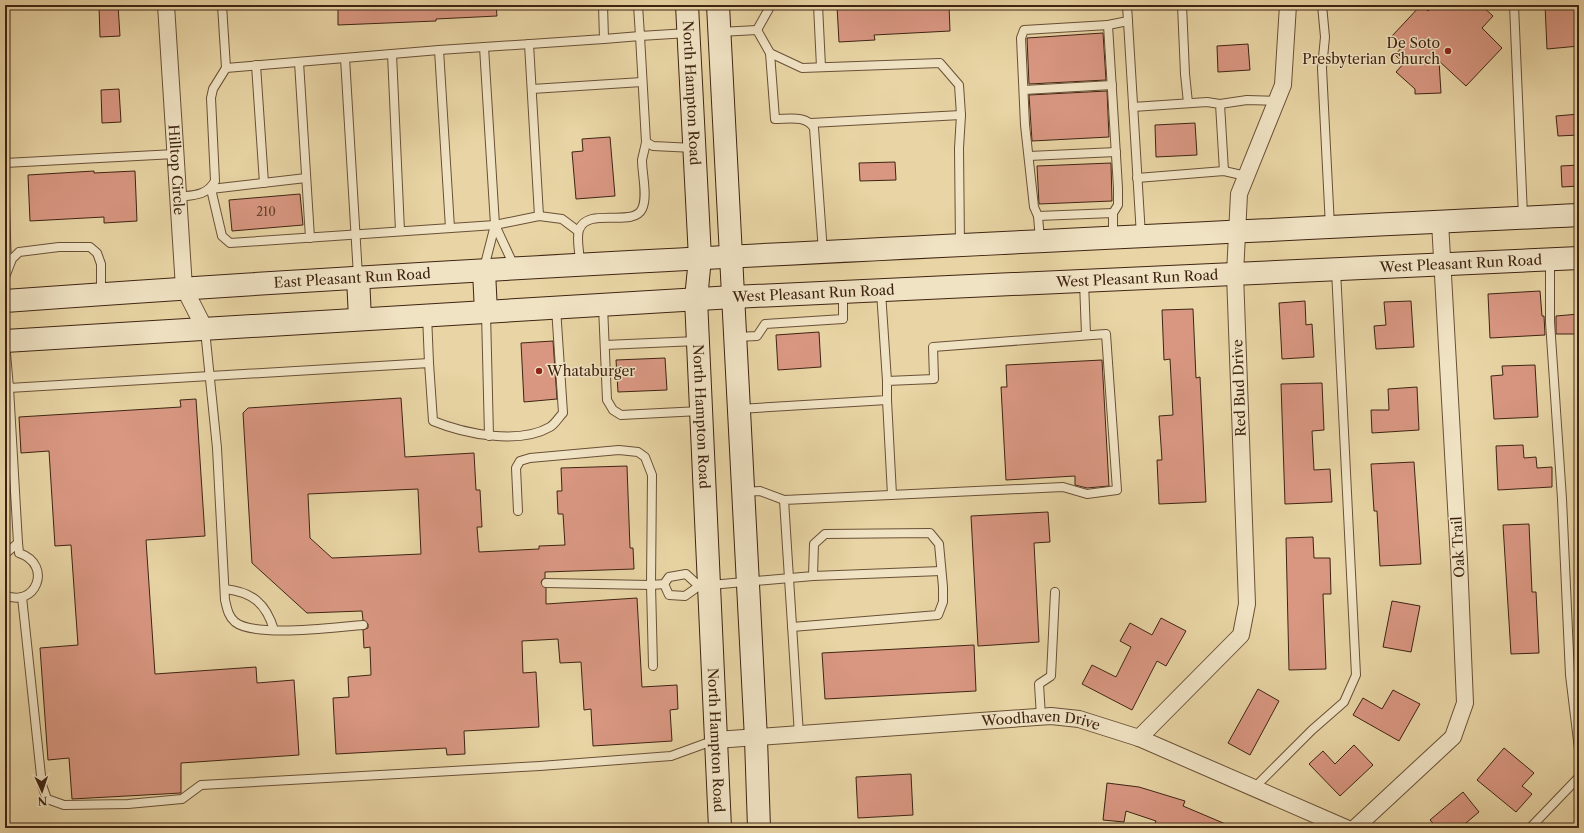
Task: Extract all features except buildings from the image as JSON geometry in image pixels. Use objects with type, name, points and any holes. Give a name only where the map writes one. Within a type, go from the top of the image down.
[{"type":"main road","name":"North Hampton Road","points":[[687,5],[700,258],[696,299],[701,411],[704,586],[716,740],[720,823]]},
{"type":"main road","points":[[718,5],[742,492],[756,738],[758,822]]},
{"type":"main road","points":[[688,33],[719,32]]},
{"type":"main road","points":[[700,258],[1579,215]]},
{"type":"main road","name":"East Pleasant Run Road","points":[[5,301],[358,277],[700,258]]},
{"type":"main road","name":"West Pleasant Run Road","points":[[696,299],[1579,258]]},
{"type":"main road","points":[[484,271],[486,312]]},
{"type":"main road","points":[[358,277],[360,319]]},
{"type":"main road","points":[[5,338],[5,341],[696,299]]},
{"type":"street","name":"Hilltop Circle","points":[[166,5],[184,288],[205,329]]},
{"type":"street","name":"Red Bud Drive","points":[[1139,738],[1240,635],[1247,604],[1235,274],[1239,194],[1283,85],[1288,5]]},
{"type":"street","name":"Oak Trail","points":[[1354,828],[1453,737],[1465,703],[1459,552],[1440,222]]},
{"type":"street","name":"Woodhaven Drive","points":[[716,740],[1051,716],[1079,719],[1139,738],[1346,828]]},
{"type":"lane","points":[[222,5],[226,68],[213,90],[211,98],[215,181],[211,189],[222,236],[230,243],[495,225],[539,216],[562,219],[578,231]]},
{"type":"lane","points":[[603,5],[604,39]]},
{"type":"lane","points":[[580,265],[578,231],[583,223],[592,219],[629,217],[637,214],[642,209],[644,190],[642,160],[646,142],[638,5]]},
{"type":"lane","points":[[758,30],[771,5]]},
{"type":"lane","points":[[818,5],[821,68]]},
{"type":"lane","points":[[1127,5],[1141,237]]},
{"type":"lane","points":[[1182,5],[1184,74],[1188,103]]},
{"type":"lane","points":[[1322,5],[1325,37],[1322,68],[1330,227]]},
{"type":"lane","points":[[1514,5],[1523,218]]},
{"type":"lane","points":[[1040,242],[1038,216],[1034,207],[1024,90],[1021,38],[1024,30],[1037,28],[1108,25],[1128,21]]},
{"type":"lane","points":[[1108,25],[1118,205],[1112,213],[1113,238]]},
{"type":"lane","points":[[719,32],[758,30]]},
{"type":"lane","points":[[758,30],[770,53],[775,118],[803,119],[811,123],[961,115]]},
{"type":"lane","points":[[226,68],[439,50],[688,33]]},
{"type":"lane","points":[[529,44],[539,216]]},
{"type":"lane","points":[[484,47],[495,225],[484,271]]},
{"type":"lane","points":[[439,50],[450,228]]},
{"type":"lane","points":[[770,53],[802,68],[940,63],[959,85],[961,115],[959,148],[960,246]]},
{"type":"lane","points":[[392,54],[400,231]]},
{"type":"lane","points":[[345,58],[358,277]]},
{"type":"lane","points":[[299,62],[310,238]]},
{"type":"lane","points":[[256,65],[264,183]]},
{"type":"lane","points":[[532,89],[642,82]]},
{"type":"lane","points":[[1024,90],[1112,85]]},
{"type":"lane","points":[[1133,107],[1188,103],[1220,104],[1247,100],[1276,101]]},
{"type":"lane","points":[[1220,104],[1224,171]]},
{"type":"lane","points":[[811,123],[814,128],[823,252]]},
{"type":"lane","points":[[646,142],[653,146],[694,148]]},
{"type":"lane","points":[[1029,156],[1116,152]]},
{"type":"lane","points":[[5,163],[175,154]]},
{"type":"lane","points":[[1137,178],[1224,171],[1246,176]]},
{"type":"lane","points":[[178,197],[204,193],[211,189],[306,178]]},
{"type":"lane","points":[[5,204],[6,273]]},
{"type":"lane","points":[[1038,216],[1112,213]]},
{"type":"lane","points":[[495,225],[516,269]]},
{"type":"lane","points":[[6,273],[12,259],[19,252],[59,247],[90,247],[97,253],[101,264],[102,294]]},
{"type":"lane","points":[[1550,260],[1550,322],[1562,499],[1570,675],[1579,749]]},
{"type":"lane","points":[[1254,788],[1312,730],[1344,702],[1356,675],[1336,269]]},
{"type":"lane","points":[[1084,281],[1086,334]]},
{"type":"lane","points":[[881,290],[892,495]]},
{"type":"lane","points":[[735,338],[757,336],[765,324],[843,319],[843,292]]},
{"type":"lane","points":[[603,305],[607,400],[613,410],[621,415],[701,411]]},
{"type":"lane","points":[[427,315],[433,421],[454,430],[489,436],[532,434],[551,426],[562,413],[556,308]]},
{"type":"lane","points":[[486,312],[489,436]]},
{"type":"lane","points":[[205,329],[217,448],[225,588],[228,614],[235,622],[248,628],[274,630],[363,625]]},
{"type":"lane","points":[[742,492],[760,491],[784,500],[1063,487],[1088,494],[1117,490],[1106,334],[1086,334],[933,346],[934,379],[887,381]]},
{"type":"lane","points":[[5,341],[19,553],[32,560],[38,574],[34,588],[29,594],[14,598],[5,596]]},
{"type":"lane","points":[[605,345],[698,341]]},
{"type":"lane","points":[[7,388],[429,363]]},
{"type":"lane","points":[[738,409],[887,400]]},
{"type":"lane","points":[[518,511],[516,468],[520,461],[530,458],[619,450],[638,452],[645,457],[652,475],[651,585],[653,666]]},
{"type":"lane","points":[[784,500],[799,735]]},
{"type":"lane","points":[[792,627],[938,615],[943,602],[939,544],[930,533],[825,534],[814,544],[813,576]]},
{"type":"lane","points":[[5,554],[18,543]]},
{"type":"lane","points":[[664,584],[669,595],[685,596],[704,586],[813,576],[941,571]]},
{"type":"lane","points":[[664,584],[669,577],[686,574],[704,586]]},
{"type":"lane","points":[[546,583],[664,584]]},
{"type":"lane","points":[[225,588],[240,590],[258,601],[270,619],[274,630]]},
{"type":"lane","points":[[1041,717],[1039,684],[1051,676],[1055,592]]},
{"type":"lane","points":[[22,597],[42,785],[47,799],[64,805],[128,804],[182,799],[201,785],[532,767],[671,756],[716,740]]},
{"type":"lane","points":[[1530,828],[1579,777]]},
{"type":"place","name":"De Soto Presbyterian Church","points":[[1448,51]]},
{"type":"place","name":"Whataburger","points":[[539,371]]}]
